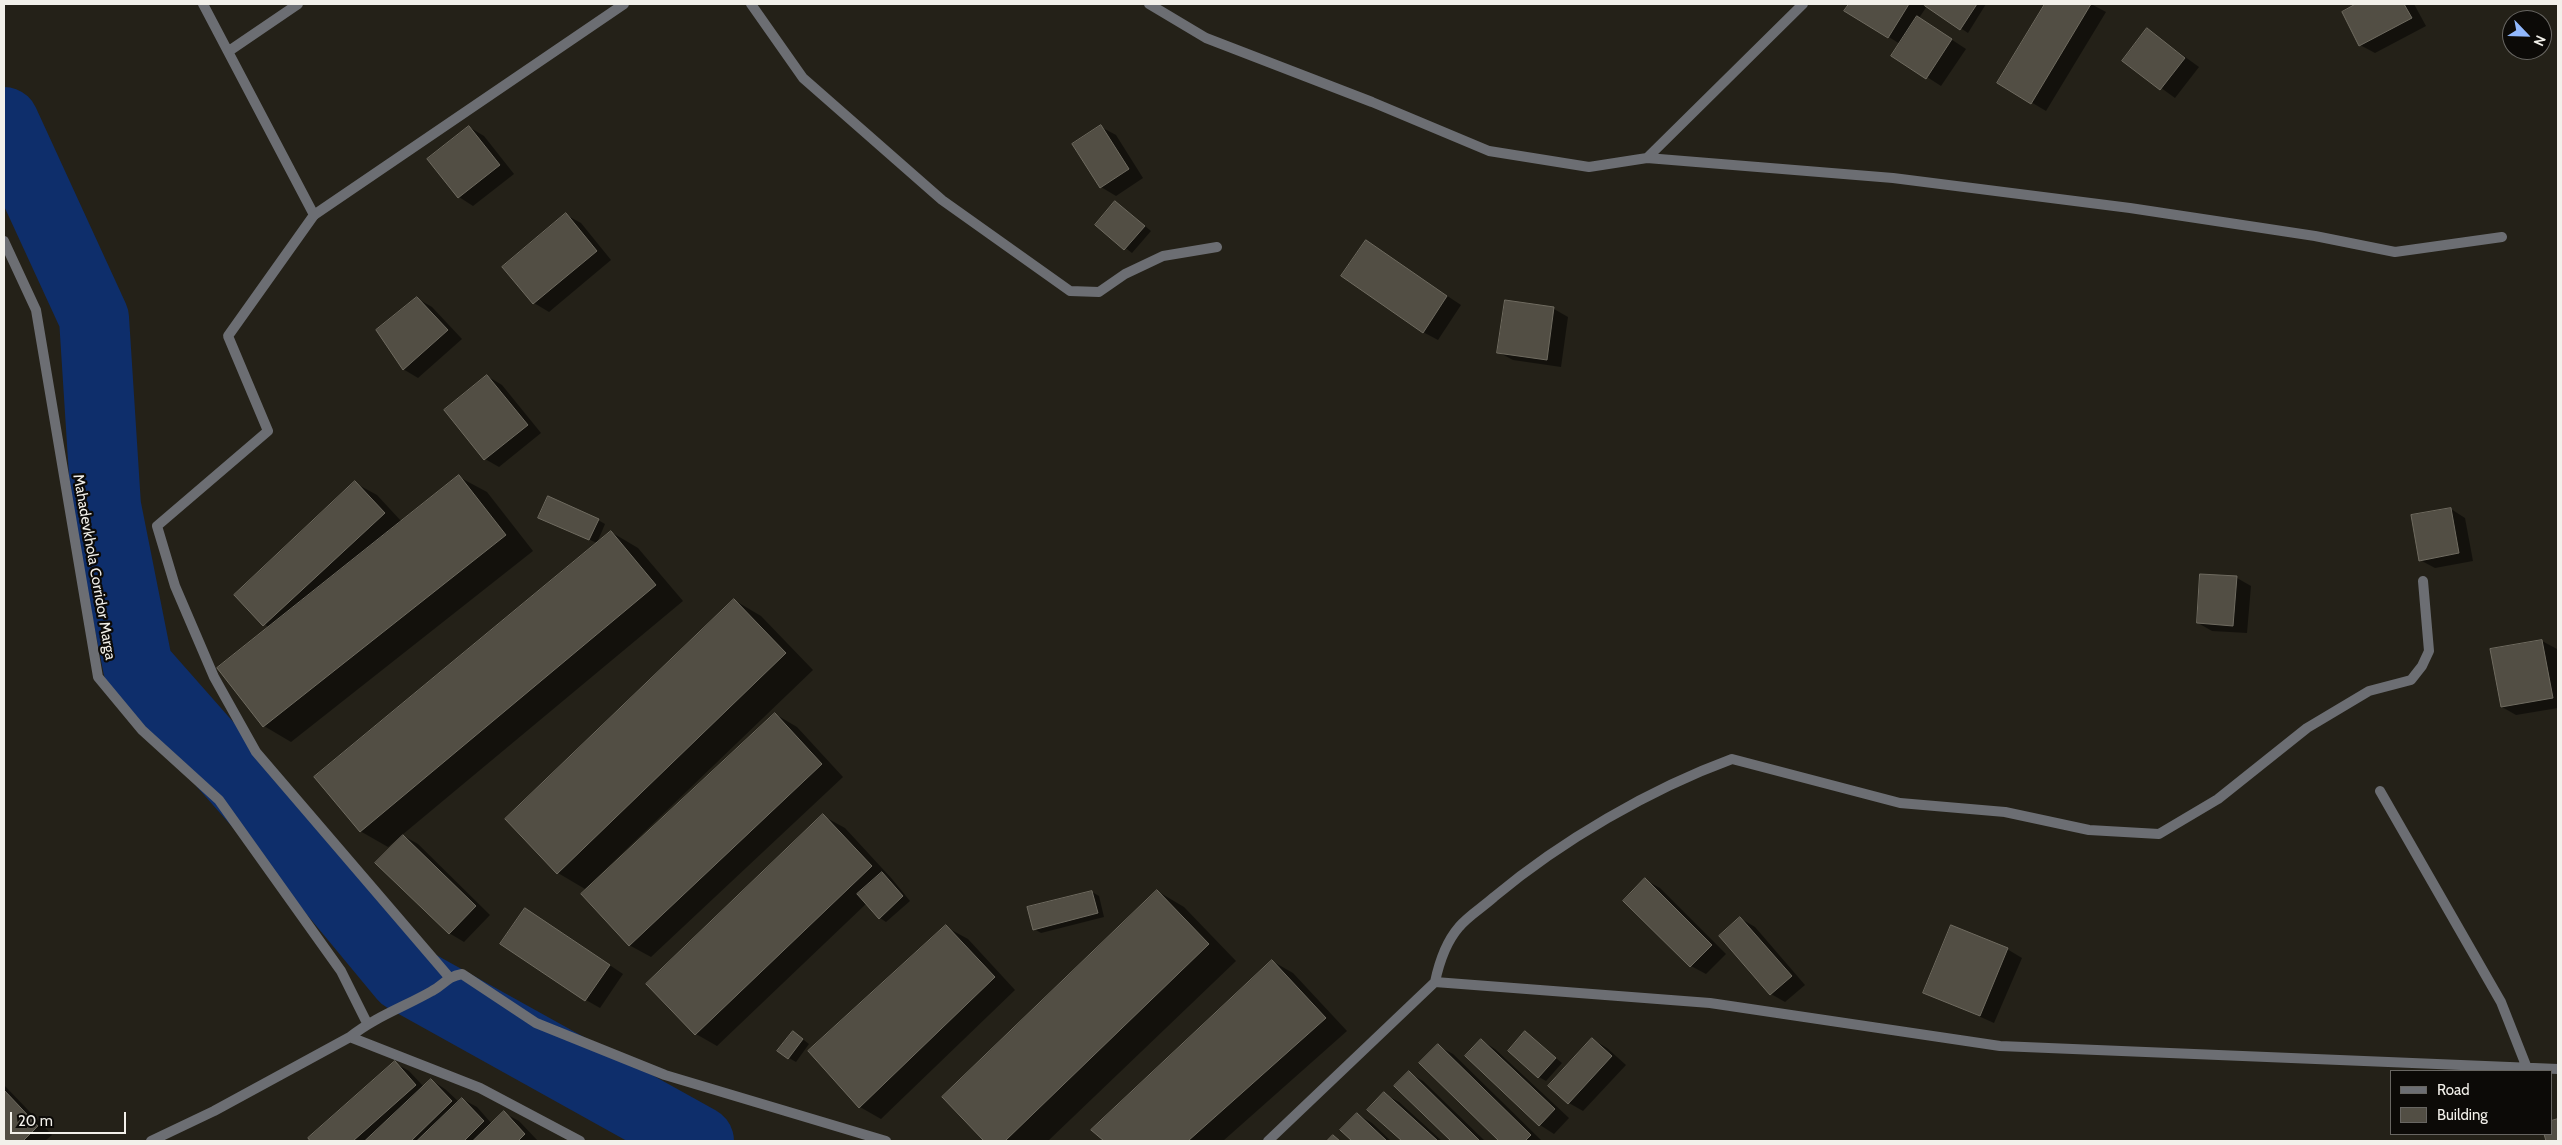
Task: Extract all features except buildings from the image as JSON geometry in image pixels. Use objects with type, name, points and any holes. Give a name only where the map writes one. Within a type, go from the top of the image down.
[{"type":"street","points":[[203,4],[314,215]]},
{"type":"street","points":[[228,51],[298,4]]},
{"type":"street","points":[[449,977],[256,752],[210,668],[175,586],[157,526],[268,431],[228,336],[314,215],[624,4]]},
{"type":"street","points":[[751,4],[803,78],[942,200],[1070,291],[1099,292],[1125,274],[1163,256],[1217,247]]},
{"type":"street","points":[[1149,4],[1206,38],[1372,102],[1489,151],[1589,167],[1647,158],[1893,178],[2130,208],[2315,236],[2395,252],[2502,237]]},
{"type":"street","points":[[1647,158],[1803,4]]},
{"type":"street","name":"Mahadevkhola Corridor Marga","points":[[4,241],[36,310],[98,677],[142,730],[219,800],[341,971],[367,1023]]},
{"type":"street","points":[[1268,1141],[1435,982],[1440,961],[1459,926],[1512,882],[1611,816],[1706,768],[1732,759],[1900,803],[2005,812],[2089,830],[2159,834],[2218,799],[2306,728],[2369,691],[2411,680],[2422,666],[2429,651],[2423,581]]},
{"type":"street","points":[[2380,791],[2501,1002],[2527,1068]]},
{"type":"street","points":[[151,1141],[214,1111],[350,1036],[367,1023],[434,990],[449,977],[462,974],[536,1023],[665,1075],[886,1141]]},
{"type":"street","points":[[1435,982],[1710,1003],[2000,1046],[2558,1069]]},
{"type":"street","points":[[350,1036],[480,1088],[580,1141]]},
{"type":"waterway","points":[[4,122],[94,318],[106,506],[138,667],[288,837],[404,977],[699,1141]]}]
